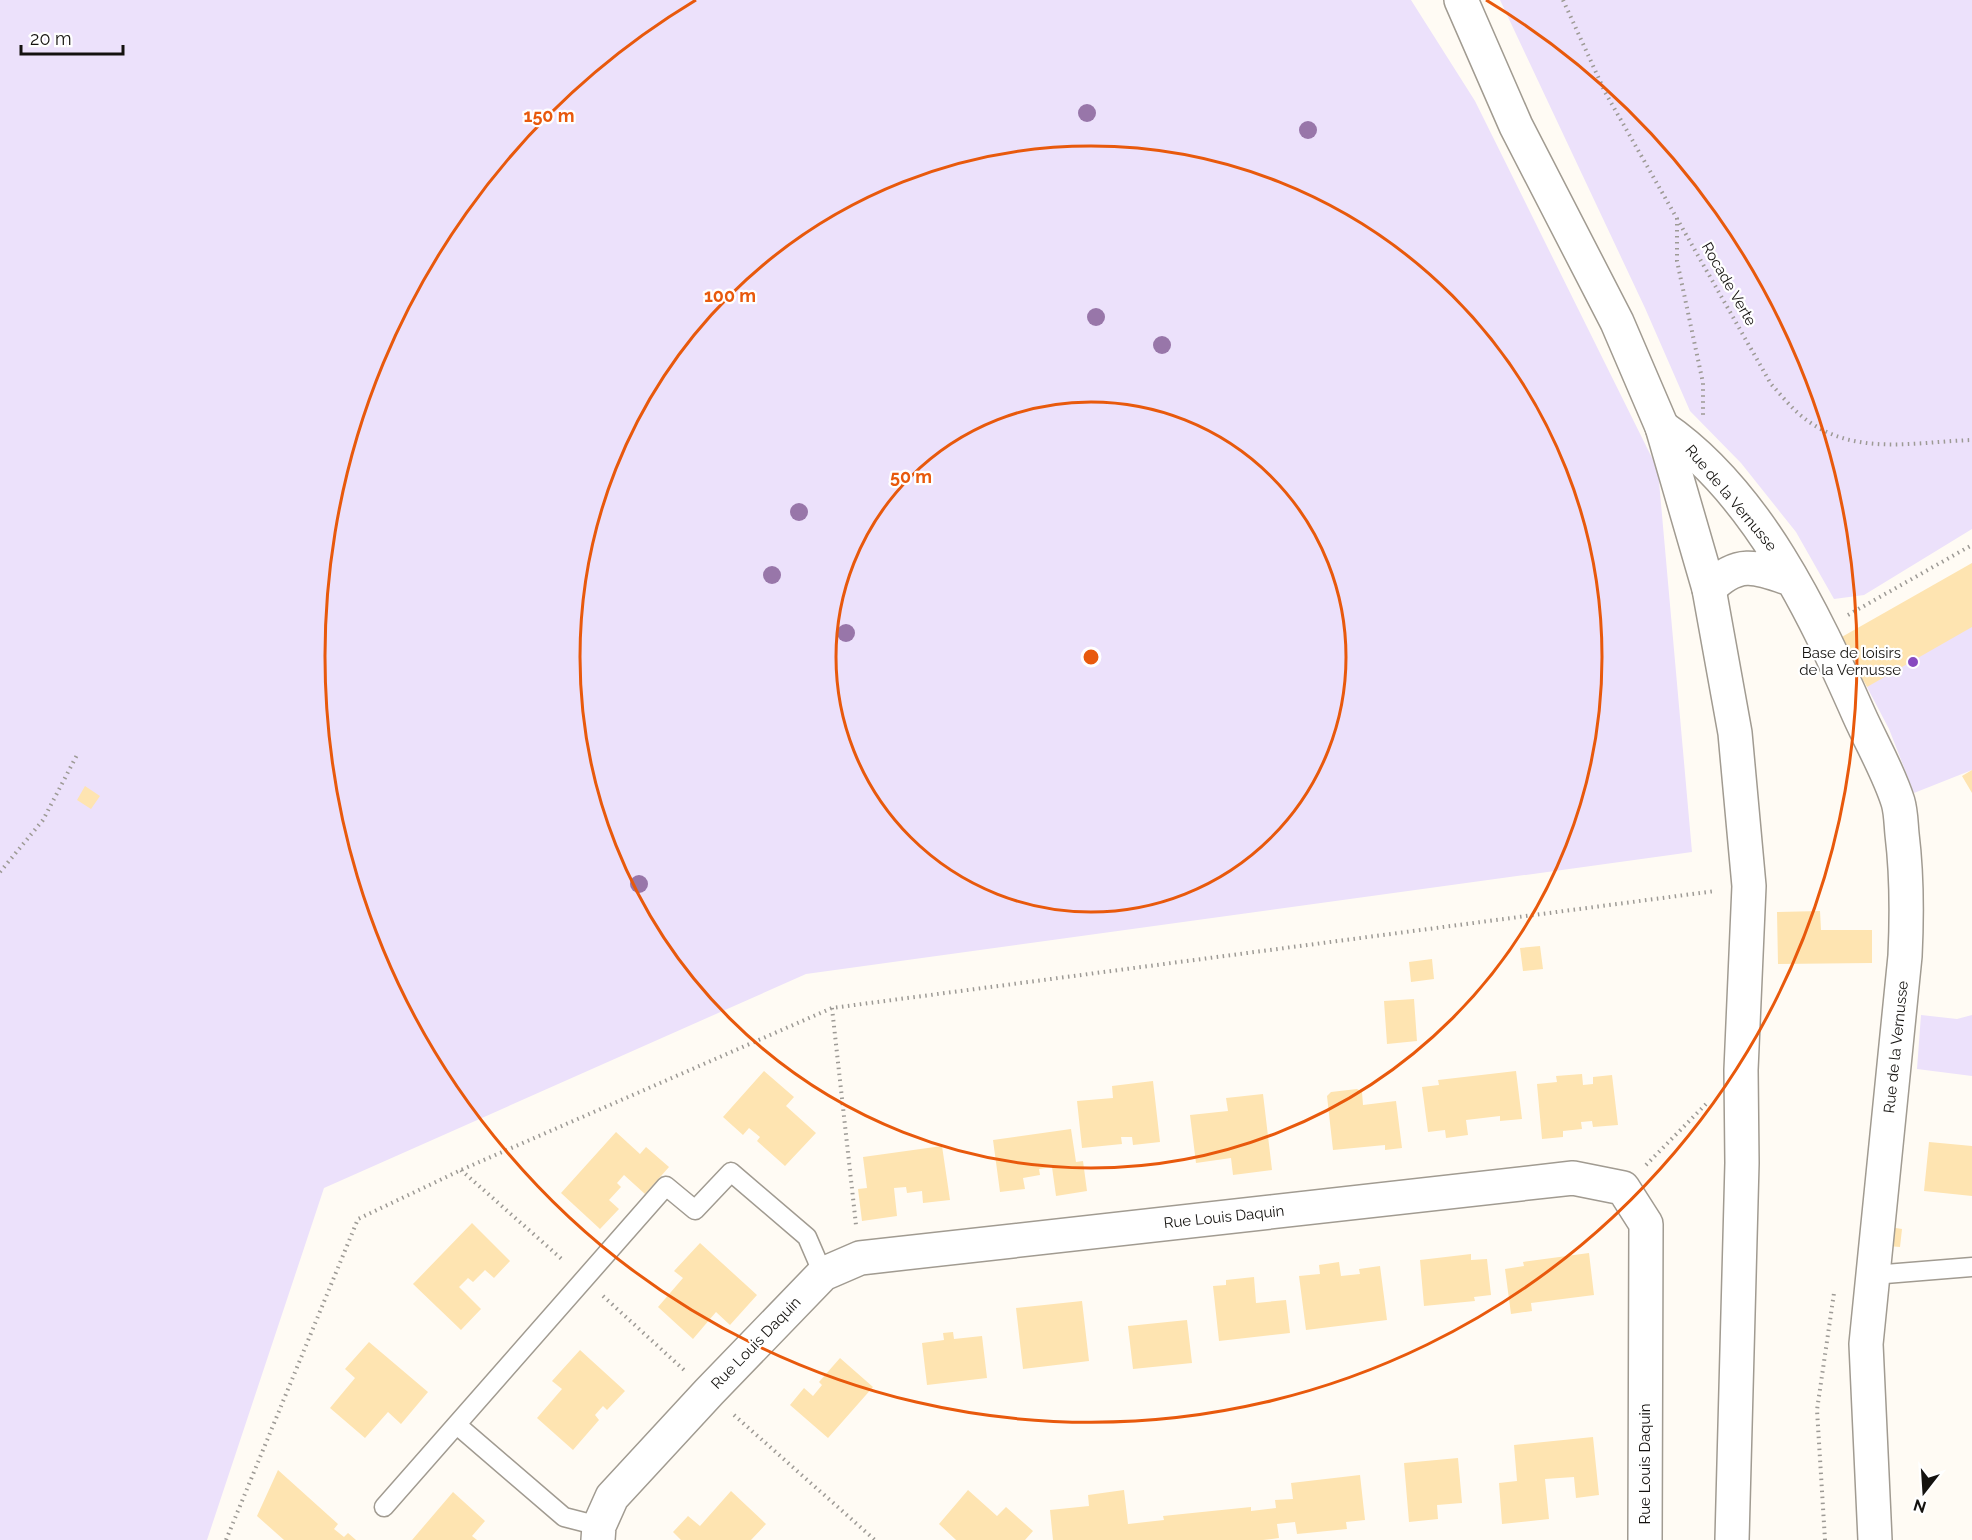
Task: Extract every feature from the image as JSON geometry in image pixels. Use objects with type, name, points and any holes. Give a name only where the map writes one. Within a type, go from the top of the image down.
[{"type":"street","points":[[1461,0],[1516,126],[1617,321],[1662,427],[1709,589],[1735,733],[1749,886],[1741,1070],[1742,1163],[1732,1540]]},
{"type":"street","name":"Rue de la Vernusse","points":[[1662,427],[1684,442],[1703,460],[1774,545],[1790,579],[1822,632],[1899,804],[1908,901],[1905,956],[1866,1344],[1875,1540]]},
{"type":"street","name":"Rue de la Vernusse","points":[[1709,589],[1724,574],[1743,568],[1762,568],[1790,579]]},
{"type":"street","name":"Rue Louis Daquin","points":[[599,1533],[612,1497],[709,1392],[822,1274],[860,1258],[1573,1178],[1623,1188],[1646,1224],[1645,1540]]},
{"type":"lane","points":[[384,1508],[666,1186],[695,1210],[731,1172],[807,1237],[822,1274]]},
{"type":"lane","points":[[1873,1275],[1972,1267]]},
{"type":"lane","points":[[457,1425],[564,1517],[599,1533]]},
{"type":"path","name":"Rocade Verte","points":[[1563,0],[1605,92],[1771,384],[1799,414],[1823,431],[1852,443],[1900,444],[1972,440]]},
{"type":"path","points":[[1677,218],[1677,261],[1703,383],[1703,460]]},
{"type":"path","points":[[1822,632],[1972,545]]},
{"type":"path","points":[[0,872],[43,820],[78,753]]},
{"type":"path","points":[[226,1540],[358,1220],[461,1170],[832,1008],[1749,886]]},
{"type":"path","points":[[832,1008],[860,1258]]},
{"type":"path","points":[[1623,1188],[1741,1070]]},
{"type":"path","points":[[461,1170],[875,1540]]},
{"type":"shaded area","points":[[0,0],[1411,0],[1475,101],[1658,470],[1692,852],[806,974],[324,1188],[207,1540],[0,1540]]},
{"type":"shaded area","points":[[1500,0],[1972,0],[1972,529],[1864,595],[1834,599],[1796,532],[1741,463],[1690,411],[1645,308]]},
{"type":"shaded area","name":"Base de loisirs de la Vernusse","points":[[1972,563],[1972,770],[1914,793],[1889,729],[1867,687]]},
{"type":"shaded area","points":[[1921,1015],[1957,1019],[1972,1015],[1972,1076],[1917,1069]]},
{"type":"building","points":[[1972,563],[1972,627],[1867,687],[1840,638]]},
{"type":"building","points":[[1972,770],[1972,793],[1962,776]]},
{"type":"building","points":[[85,786],[100,796],[91,809],[77,800]]},
{"type":"building","points":[[1820,911],[1821,930],[1872,930],[1872,963],[1778,964],[1777,912]]},
{"type":"building","points":[[1540,946],[1543,969],[1523,971],[1520,948]]},
{"type":"building","points":[[1432,959],[1434,979],[1411,982],[1409,962]]},
{"type":"building","points":[[1414,999],[1417,1041],[1387,1044],[1384,1001]]},
{"type":"building","points":[[764,1071],[794,1097],[786,1106],[816,1133],[785,1166],[757,1141],[760,1137],[749,1128],[743,1135],[723,1117]]},
{"type":"building","points":[[1516,1071],[1522,1119],[1500,1121],[1500,1116],[1466,1120],[1468,1135],[1446,1138],[1445,1130],[1428,1132],[1422,1087],[1439,1085],[1438,1080]]},
{"type":"building","points":[[1582,1074],[1583,1085],[1593,1084],[1593,1077],[1612,1075],[1618,1125],[1593,1127],[1592,1121],[1581,1122],[1582,1129],[1563,1131],[1563,1137],[1542,1139],[1537,1084],[1557,1082],[1556,1076]]},
{"type":"building","points":[[1153,1081],[1160,1142],[1133,1145],[1132,1137],[1121,1137],[1122,1144],[1082,1148],[1077,1101],[1113,1098],[1112,1086]]},
{"type":"building","points":[[1357,1089],[1362,1092],[1363,1105],[1396,1101],[1402,1148],[1385,1150],[1385,1145],[1333,1150],[1327,1096],[1331,1092]]},
{"type":"building","points":[[1263,1094],[1272,1170],[1233,1175],[1231,1158],[1196,1163],[1190,1115],[1228,1111],[1226,1098]]},
{"type":"building","points":[[1071,1129],[1076,1162],[1083,1161],[1087,1191],[1056,1196],[1052,1167],[1039,1169],[1040,1175],[1023,1178],[1025,1189],[1000,1192],[993,1140]]},
{"type":"building","points":[[616,1132],[640,1154],[646,1147],[669,1167],[645,1194],[624,1175],[617,1183],[621,1187],[609,1200],[619,1209],[600,1229],[561,1193]]},
{"type":"building","points":[[1929,1142],[1972,1146],[1972,1196],[1924,1191]]},
{"type":"building","points":[[942,1146],[950,1200],[923,1203],[922,1191],[907,1193],[906,1187],[894,1188],[897,1216],[862,1221],[858,1189],[867,1188],[863,1157]]},
{"type":"building","points":[[472,1223],[510,1261],[494,1278],[485,1270],[473,1282],[468,1278],[459,1287],[481,1309],[461,1330],[413,1284]]},
{"type":"building","points":[[1890,1227],[1902,1229],[1900,1247],[1888,1246]]},
{"type":"building","points":[[700,1243],[757,1295],[730,1325],[716,1312],[693,1339],[658,1307],[683,1278],[674,1271]]},
{"type":"building","points":[[1589,1253],[1594,1295],[1531,1303],[1532,1311],[1511,1314],[1505,1269],[1524,1266],[1523,1262]]},
{"type":"building","points":[[1471,1254],[1471,1260],[1487,1259],[1491,1295],[1474,1297],[1475,1301],[1424,1306],[1420,1260]]},
{"type":"building","points":[[1339,1262],[1341,1276],[1360,1274],[1359,1269],[1380,1266],[1387,1320],[1306,1330],[1299,1276],[1320,1274],[1319,1265]]},
{"type":"building","points":[[1254,1277],[1256,1303],[1286,1300],[1290,1333],[1219,1341],[1213,1286],[1226,1285],[1226,1280]]},
{"type":"building","points":[[1082,1301],[1089,1361],[1023,1369],[1016,1308]]},
{"type":"building","points":[[1187,1320],[1192,1363],[1133,1369],[1128,1326]]},
{"type":"building","points":[[953,1332],[954,1339],[982,1336],[987,1378],[927,1385],[922,1343],[944,1340],[943,1333]]},
{"type":"building","points":[[369,1342],[428,1392],[401,1424],[388,1412],[365,1438],[330,1408],[355,1378],[345,1369]]},
{"type":"building","points":[[580,1350],[625,1391],[607,1410],[603,1406],[595,1415],[599,1420],[573,1450],[537,1418],[562,1389],[552,1381]]},
{"type":"building","points":[[840,1358],[873,1387],[828,1438],[790,1405],[804,1388],[813,1396],[822,1385],[819,1382]]},
{"type":"building","points":[[1593,1437],[1599,1495],[1576,1498],[1574,1477],[1545,1479],[1549,1519],[1502,1524],[1499,1483],[1517,1481],[1514,1445]]},
{"type":"building","points":[[1458,1458],[1462,1503],[1437,1505],[1438,1519],[1409,1522],[1404,1463]]},
{"type":"building","points":[[278,1470],[338,1524],[334,1529],[344,1537],[348,1533],[356,1540],[284,1540],[257,1516]]},
{"type":"building","points":[[1360,1475],[1365,1520],[1346,1522],[1347,1529],[1297,1534],[1295,1522],[1277,1524],[1279,1538],[1263,1540],[1053,1540],[1050,1510],[1089,1506],[1088,1495],[1124,1490],[1128,1524],[1164,1520],[1163,1516],[1251,1507],[1251,1511],[1276,1508],[1275,1500],[1293,1499],[1291,1483]]},
{"type":"building","points":[[968,1490],[997,1516],[1006,1507],[1033,1531],[1025,1540],[956,1540],[939,1524]]},
{"type":"building","points":[[731,1491],[766,1524],[751,1540],[681,1540],[673,1532],[688,1516],[700,1526]]},
{"type":"building","points":[[453,1492],[485,1521],[472,1536],[477,1540],[412,1540]]},
{"type":"place","name":"Base de loisirs de la Vernusse","points":[[1913,662]]}]
